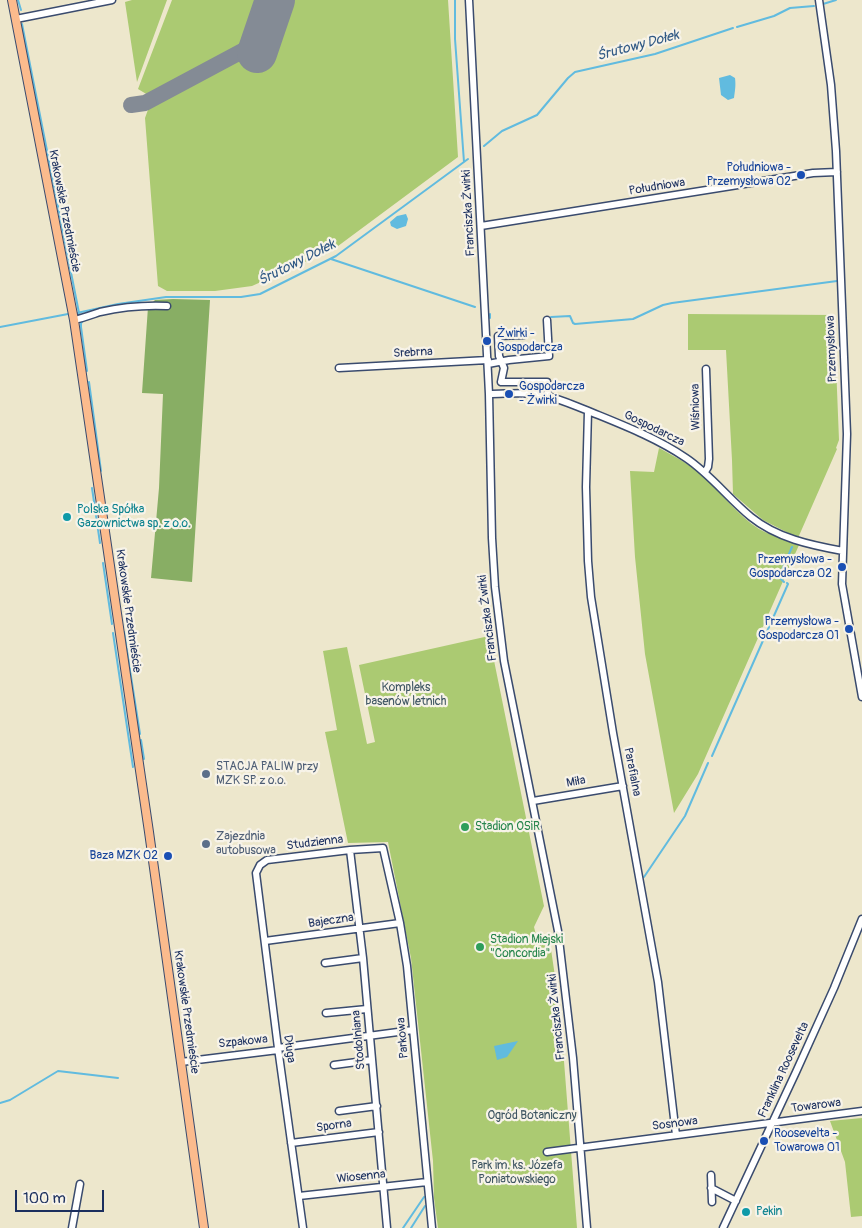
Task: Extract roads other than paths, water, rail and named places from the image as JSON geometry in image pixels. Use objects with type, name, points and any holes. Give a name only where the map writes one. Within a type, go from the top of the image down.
[{"type":"main road","name":"Krakowskie Przedmieście","points":[[12,0],[74,320],[204,1228]]},
{"type":"street","points":[[16,19],[112,0]]},
{"type":"street","name":"Franciszka Żwirki","points":[[469,0],[488,362],[492,538],[496,604],[504,661],[558,931],[567,999],[587,1228]]},
{"type":"street","name":"Przemysłowa","points":[[819,0],[834,111],[837,172],[847,434],[842,584],[862,697]]},
{"type":"street","name":"Południowa","points":[[481,226],[813,173],[837,172]]},
{"type":"street","points":[[74,320],[128,307],[147,305],[167,306]]},
{"type":"street","name":"Srebrna","points":[[339,368],[502,362],[549,356],[546,320]]},
{"type":"street","points":[[524,336],[498,336],[499,355],[504,368],[500,378],[502,382],[547,382],[548,396]]},
{"type":"street","name":"Wiśniowa","points":[[705,472],[709,460],[706,370]]},
{"type":"street","name":"Gospodarcza","points":[[489,394],[548,396],[661,443],[705,472],[751,517],[771,530],[803,543],[842,551]]},
{"type":"street","name":"Parafialna","points":[[588,412],[586,486],[591,597],[659,983],[676,1135]]},
{"type":"street","name":"Miła","points":[[533,801],[624,786]]},
{"type":"street","name":"Studzienna","points":[[256,873],[260,865],[268,860],[383,848]]},
{"type":"street","name":"Parkowa","points":[[383,848],[400,924],[407,966],[432,1228]]},
{"type":"street","name":"Stodolniana","points":[[350,850],[363,958],[387,1228]]},
{"type":"street","name":"Długa","points":[[256,873],[303,1228]]},
{"type":"street","name":"Franklina Roosevelta","points":[[723,1228],[834,988],[862,919]]},
{"type":"street","name":"Bajeczna","points":[[265,941],[400,924]]},
{"type":"street","points":[[325,963],[363,958]]},
{"type":"street","points":[[326,1013],[367,1009]]},
{"type":"street","name":"Szpakowa","points":[[181,1062],[414,1030]]},
{"type":"street","points":[[334,1065],[372,1060]]},
{"type":"street","points":[[339,1111],[376,1106]]},
{"type":"street","name":"Towarowa","points":[[773,1122],[862,1112]]},
{"type":"street","name":"Sosnowa","points":[[546,1152],[773,1122]]},
{"type":"street","name":"Sporna","points":[[291,1143],[379,1132]]},
{"type":"street","points":[[710,1176],[712,1202]]},
{"type":"street","name":"Wiosenna","points":[[299,1196],[427,1182]]},
{"type":"street","points":[[72,1228],[80,1184]]},
{"type":"street","points":[[711,1188],[736,1201]]},
{"type":"water","points":[[730,75],[735,78],[735,88],[734,98],[728,100],[721,95],[719,78]]},
{"type":"water","points":[[406,214],[408,219],[406,226],[397,229],[391,226],[390,222],[397,216]]},
{"type":"water","points":[[518,1041],[507,1057],[497,1060],[494,1046]]},
{"type":"waterway","points":[[18,0],[21,10]]},
{"type":"waterway","points":[[455,0],[455,39],[464,162]]},
{"type":"waterway","name":"Śrutowy Dołek","points":[[823,4],[836,0]]},
{"type":"waterway","name":"Śrutowy Dołek","points":[[737,27],[774,16],[790,8],[814,6]]},
{"type":"waterway","points":[[22,24],[79,313]]},
{"type":"waterway","name":"Śrutowy Dołek","points":[[484,146],[502,131],[537,115],[575,72],[655,54],[733,28]]},
{"type":"waterway","name":"Śrutowy Dołek","points":[[77,313],[118,304],[166,297],[241,297],[260,294],[336,256],[468,159]]},
{"type":"waterway","points":[[331,259],[475,307]]},
{"type":"waterway","points":[[551,317],[570,316],[575,324],[633,319],[663,305],[672,303],[837,281]]},
{"type":"waterway","name":"Śrutowy Dołek","points":[[0,327],[68,314]]},
{"type":"waterway","points":[[84,320],[81,323],[81,327],[87,371]]},
{"type":"waterway","points":[[89,382],[101,471]]},
{"type":"waterway","points":[[92,488],[100,543]]},
{"type":"waterway","points":[[784,582],[779,577],[792,547]]},
{"type":"waterway","points":[[103,563],[112,624]]},
{"type":"waterway","points":[[712,756],[787,583]]},
{"type":"waterway","points":[[124,632],[140,734]]},
{"type":"waterway","points":[[113,633],[133,767]]},
{"type":"waterway","points":[[141,740],[144,759]]},
{"type":"waterway","points":[[644,877],[685,816],[708,763]]},
{"type":"waterway","points":[[0,1103],[10,1100],[58,1071],[118,1078]]},
{"type":"waterway","points":[[403,1228],[424,1197]]},
{"type":"waterway","points":[[411,1228],[425,1206]]},
{"type":"place","name":"Południowa - Przemysłowa 02","points":[[801,175]]},
{"type":"place","name":"Żwirki - Gospodarcza","points":[[487,341]]},
{"type":"place","name":"Gospodarcza - Żwirki","points":[[509,394]]},
{"type":"place","name":"Polska Spółka Gazownictwa sp. z o.o.","points":[[67,517]]},
{"type":"place","name":"Przemysłowa - Gospodarcza 02","points":[[842,567]]},
{"type":"place","name":"Przemysłowa - Gospodarcza 01","points":[[849,629]]},
{"type":"place","name":"STACJA PALIW przy MZK SP. z o.o.","points":[[206,774]]},
{"type":"place","name":"Stadion OSiR","points":[[465,827]]},
{"type":"place","name":"Zajezdnia autobusowa","points":[[206,844]]},
{"type":"place","name":"Baza MZK 02","points":[[168,856]]},
{"type":"place","name":"Stadion Miejski \"Concordia\"","points":[[480,947]]},
{"type":"place","name":"Roosevelta - Towarowa 01","points":[[764,1141]]},
{"type":"place","name":"Pekin","points":[[746,1212]]},
{"type":"park label","name":"Kompleks basenów letnich","points":[[406,695]]},
{"type":"park label","name":"Ogród Botaniczny","points":[[532,1116]]},
{"type":"park label","name":"Park im. ks. Józefa Poniatowskiego","points":[[517,1173]]}]
